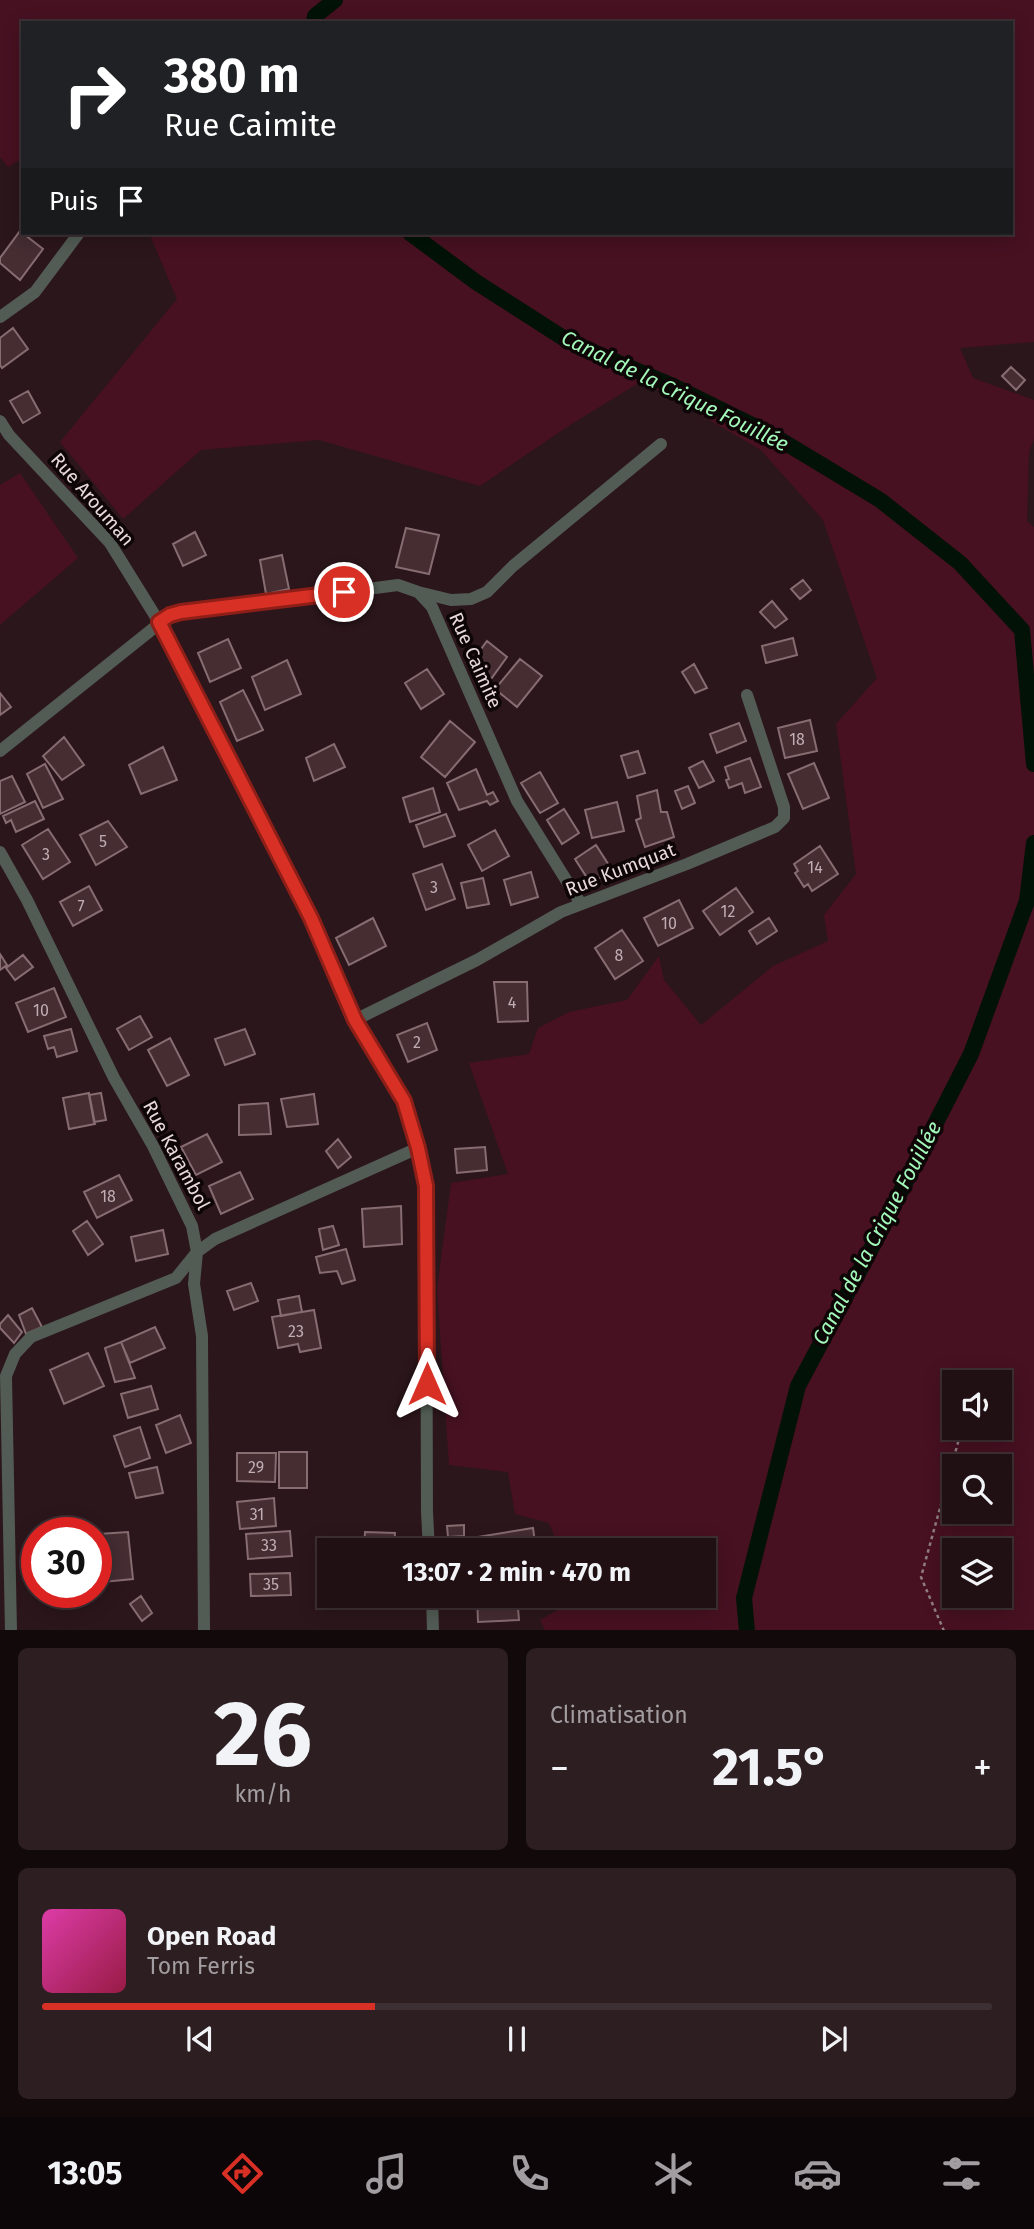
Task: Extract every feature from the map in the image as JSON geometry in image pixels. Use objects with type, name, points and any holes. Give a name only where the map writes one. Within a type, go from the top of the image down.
[{"type":"street","points":[[0,317],[35,292],[78,235]]},
{"type":"street","name":"Rue Arouman","points":[[0,421],[9,435],[110,543],[159,622],[311,918],[355,1020],[404,1101],[426,1186],[428,1538]]},
{"type":"street","points":[[0,751],[170,615],[398,585],[452,600],[471,599],[487,592],[513,566],[661,444]]},
{"type":"street","name":"Rue Caimite","points":[[418,592],[432,607],[517,801],[581,904]]},
{"type":"street","name":"Rue Kumquat","points":[[355,1020],[477,960],[561,912],[775,827],[784,818],[784,807],[747,695]]},
{"type":"street","name":"Rue Karambol","points":[[0,852],[27,900],[114,1078],[159,1157],[192,1226],[198,1252],[194,1284],[202,1336],[204,1630]]},
{"type":"street","points":[[11,1630],[6,1376],[15,1354],[31,1337],[176,1278],[198,1252],[215,1238],[418,1148]]},
{"type":"street","points":[[432,1608],[433,1630]]},
{"type":"path","points":[[944,1630],[921,1577],[959,1440]]},
{"type":"shaded area","points":[[0,0],[1034,0],[1034,342],[960,348],[973,378],[1034,400],[1034,439],[1029,452],[1027,521],[1034,527],[1034,1630],[545,1630],[540,1620],[561,1608],[716,1608],[716,1538],[555,1538],[549,1523],[515,1514],[508,1472],[449,1465],[437,1289],[451,1183],[508,1174],[469,1063],[529,1054],[538,1028],[569,1012],[627,1000],[659,956],[664,980],[701,1025],[773,966],[828,941],[824,915],[856,874],[836,724],[877,678],[823,520],[761,450],[642,381],[570,425],[480,486],[319,440],[201,450],[123,519],[60,442],[177,299],[150,235],[1013,235],[1013,21],[21,21],[21,159],[8,167],[0,157]]},
{"type":"shaded area","points":[[20,473],[78,558],[0,625],[0,485]]},
{"type":"building","points":[[20,231],[21,235],[25,235],[43,249],[20,280],[0,263],[0,258]]},
{"type":"building","points":[[13,328],[28,349],[2,368],[0,338]]},
{"type":"building","points":[[1011,367],[1025,380],[1016,390],[1002,376]]},
{"type":"building","points":[[28,391],[40,413],[23,423],[10,401]]},
{"type":"building","points":[[406,528],[439,535],[429,574],[396,567]]},
{"type":"building","points":[[195,532],[206,555],[183,566],[173,544]]},
{"type":"building","points":[[282,555],[289,589],[266,594],[260,560]]},
{"type":"building","points":[[803,580],[811,590],[800,599],[791,589]]},
{"type":"building","points":[[772,601],[787,619],[775,628],[760,612]]},
{"type":"building","points":[[793,638],[797,655],[766,663],[762,646]]},
{"type":"building","points":[[228,639],[241,668],[210,682],[198,653]]},
{"type":"building","points":[[487,641],[507,657],[491,679],[470,664]]},
{"type":"building","points":[[520,659],[542,676],[517,707],[495,689]]},
{"type":"building","points":[[287,660],[301,694],[265,710],[252,677]]},
{"type":"building","points":[[694,664],[707,688],[695,693],[682,672]]},
{"type":"building","points":[[427,669],[444,694],[421,709],[405,683]]},
{"type":"building","points":[[243,690],[263,730],[237,741],[220,702]]},
{"type":"building","points":[[0,693],[11,707],[0,715]]},
{"type":"building","points":[[810,720],[817,751],[785,758],[778,728]]},
{"type":"building","points":[[450,721],[475,742],[445,777],[421,757]]},
{"type":"building","points":[[739,723],[746,741],[717,753],[710,734]]},
{"type":"building","points":[[64,737],[84,765],[62,780],[43,756]]},
{"type":"building","points":[[334,744],[345,767],[314,781],[306,758]]},
{"type":"building","points":[[163,747],[177,780],[141,794],[129,765]]},
{"type":"building","points":[[638,751],[645,773],[628,778],[621,756]]},
{"type":"building","points":[[750,758],[761,787],[745,793],[742,783],[729,788],[725,767]]},
{"type":"building","points":[[703,761],[714,781],[699,788],[689,768]]},
{"type":"building","points":[[814,763],[829,798],[803,809],[788,774]]},
{"type":"building","points":[[45,764],[63,799],[43,808],[27,774]]},
{"type":"building","points":[[476,769],[487,795],[493,792],[498,801],[490,805],[487,801],[459,810],[447,783]]},
{"type":"building","points":[[540,772],[558,803],[540,813],[521,783]]},
{"type":"building","points":[[12,776],[25,802],[0,814],[0,781]]},
{"type":"building","points":[[688,786],[695,803],[682,809],[675,791]]},
{"type":"building","points":[[433,788],[440,812],[410,822],[403,798]]},
{"type":"building","points":[[657,790],[661,812],[667,812],[674,837],[645,847],[636,820],[641,818],[637,796]]},
{"type":"building","points":[[35,801],[44,819],[16,832],[11,820],[6,823],[3,816]]},
{"type":"building","points":[[617,802],[624,831],[592,838],[585,810]]},
{"type":"building","points":[[564,809],[579,833],[562,844],[547,820]]},
{"type":"building","points":[[446,814],[455,836],[424,847],[416,825]]},
{"type":"building","points":[[108,821],[127,847],[96,865],[80,835]]},
{"type":"building","points":[[48,829],[70,862],[43,879],[22,845]]},
{"type":"building","points":[[495,830],[509,856],[482,871],[468,845]]},
{"type":"building","points":[[596,845],[612,870],[591,884],[575,859]]},
{"type":"building","points":[[820,846],[838,874],[812,891],[808,884],[804,887],[795,873],[798,871],[794,864]]},
{"type":"building","points":[[442,864],[455,899],[426,910],[413,874]]},
{"type":"building","points":[[531,872],[538,897],[511,905],[504,880]]},
{"type":"building","points":[[483,878],[489,904],[467,908],[461,883]]},
{"type":"building","points":[[89,886],[102,910],[73,926],[60,902]]},
{"type":"building","points":[[736,888],[753,912],[720,935],[703,911]]},
{"type":"building","points":[[679,900],[693,928],[658,946],[644,918]]},
{"type":"building","points":[[373,918],[386,946],[349,965],[336,938]]},
{"type":"building","points":[[769,918],[777,931],[757,944],[749,931]]},
{"type":"building","points":[[622,930],[643,961],[615,979],[595,948]]},
{"type":"building","points":[[0,954],[7,965],[0,970]]},
{"type":"building","points":[[23,955],[33,967],[15,980],[6,968]]},
{"type":"building","points":[[494,982],[527,982],[528,1021],[498,1022]]},
{"type":"building","points":[[54,988],[66,1017],[28,1032],[16,1003]]},
{"type":"building","points":[[140,1016],[152,1037],[129,1050],[117,1029]]},
{"type":"building","points":[[427,1023],[437,1050],[408,1062],[397,1035]]},
{"type":"building","points":[[71,1029],[77,1051],[57,1057],[54,1047],[48,1049],[44,1036]]},
{"type":"building","points":[[245,1029],[255,1054],[225,1065],[215,1039]]},
{"type":"building","points":[[170,1038],[189,1075],[167,1086],[148,1050]]},
{"type":"building","points":[[89,1093],[95,1124],[69,1129],[63,1098]]},
{"type":"building","points":[[101,1093],[106,1120],[94,1122],[89,1095]]},
{"type":"building","points":[[314,1094],[318,1124],[287,1127],[281,1099]]},
{"type":"building","points":[[268,1103],[271,1134],[239,1135],[239,1105]]},
{"type":"building","points":[[207,1134],[222,1162],[196,1175],[181,1147]]},
{"type":"building","points":[[338,1139],[351,1157],[338,1168],[326,1151]]},
{"type":"building","points":[[485,1147],[487,1170],[457,1173],[455,1149]]},
{"type":"building","points":[[240,1172],[253,1199],[221,1214],[209,1186]]},
{"type":"building","points":[[119,1175],[132,1200],[97,1218],[84,1192]]},
{"type":"building","points":[[401,1206],[402,1244],[364,1247],[362,1209]]},
{"type":"building","points":[[87,1221],[103,1244],[88,1255],[73,1231]]},
{"type":"building","points":[[333,1226],[339,1245],[323,1250],[319,1229]]},
{"type":"building","points":[[163,1230],[168,1254],[136,1261],[131,1237]]},
{"type":"building","points":[[346,1249],[355,1280],[342,1284],[337,1271],[320,1273],[316,1257]]},
{"type":"building","points":[[251,1283],[258,1301],[234,1310],[227,1291]]},
{"type":"building","points":[[299,1296],[302,1312],[281,1316],[278,1300]]},
{"type":"building","points":[[32,1308],[42,1327],[26,1334],[19,1315]]},
{"type":"building","points":[[314,1310],[321,1348],[300,1352],[298,1344],[278,1348],[272,1317]]},
{"type":"building","points":[[8,1315],[22,1332],[14,1343],[0,1328]]},
{"type":"building","points":[[155,1327],[165,1348],[130,1363],[121,1342]]},
{"type":"building","points":[[121,1342],[135,1378],[115,1382],[105,1348]]},
{"type":"building","points":[[88,1353],[104,1386],[64,1404],[50,1370]]},
{"type":"building","points":[[151,1386],[158,1409],[128,1418],[121,1394]]},
{"type":"building","points":[[180,1415],[191,1443],[166,1453],[156,1425]]},
{"type":"building","points":[[140,1427],[150,1458],[125,1467],[114,1436]]},
{"type":"building","points":[[279,1452],[307,1452],[307,1488],[279,1488]]},
{"type":"building","points":[[237,1453],[276,1453],[275,1482],[237,1481]]},
{"type":"building","points":[[157,1467],[163,1493],[136,1498],[129,1473]]},
{"type":"building","points":[[274,1498],[276,1526],[240,1529],[237,1502]]},
{"type":"building","points":[[464,1525],[464,1536],[448,1537],[447,1526]]},
{"type":"building","points":[[533,1528],[534,1538],[471,1538]]},
{"type":"building","points":[[290,1531],[292,1556],[248,1559],[246,1534]]},
{"type":"building","points":[[128,1532],[133,1579],[112,1581],[112,1533]]},
{"type":"building","points":[[365,1532],[395,1533],[395,1538],[365,1538]]},
{"type":"building","points":[[290,1573],[291,1595],[251,1596],[250,1574]]},
{"type":"building","points":[[141,1596],[152,1613],[142,1621],[130,1604]]},
{"type":"building","points":[[477,1608],[518,1608],[519,1620],[478,1622]]},
{"type":"waterway","name":"Canal de la Crique Fouillée","points":[[314,21],[315,16],[335,0]]},
{"type":"waterway","name":"Canal de la Crique Fouillée","points":[[413,235],[476,282],[568,341],[671,385],[774,436],[880,500],[960,563],[1022,630],[1034,764]]},
{"type":"waterway","name":"Canal de la Crique Fouillée","points":[[747,1630],[744,1598],[798,1386],[971,1054],[1027,901],[1034,843]]},
{"type":"route","points":[[344,592],[181,612],[159,622],[311,918],[355,1020],[404,1101],[426,1186],[427,1384]]}]
